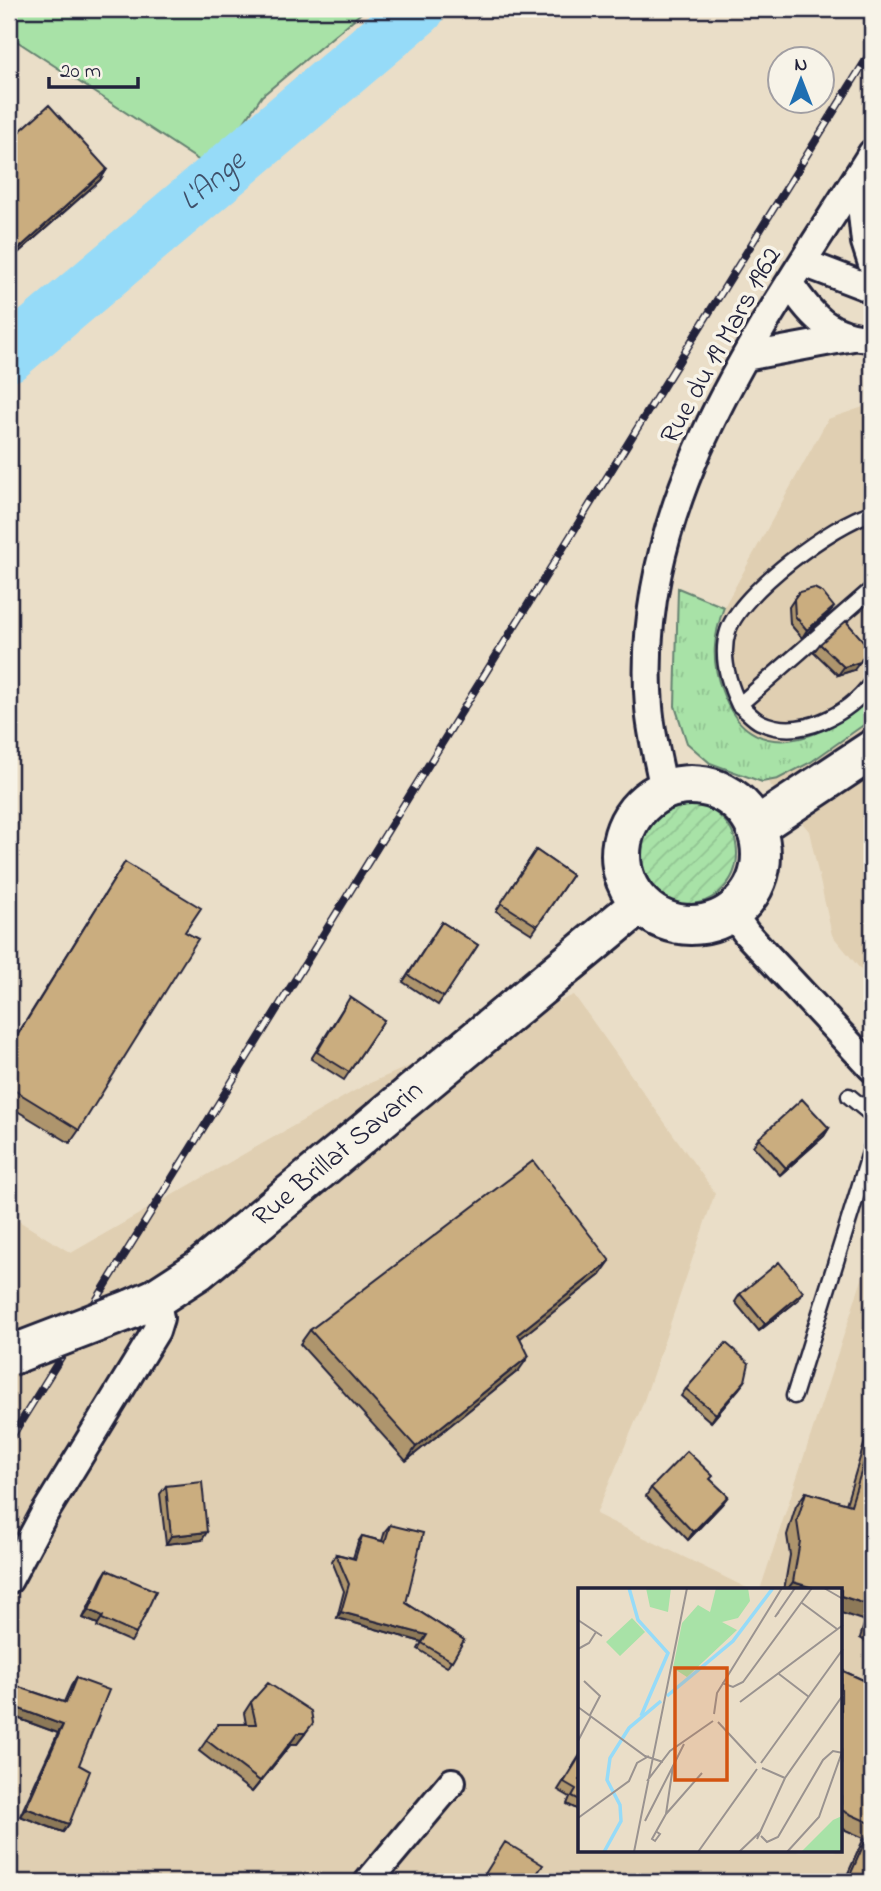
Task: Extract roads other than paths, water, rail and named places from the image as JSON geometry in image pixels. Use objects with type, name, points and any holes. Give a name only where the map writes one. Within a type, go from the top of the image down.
[{"type":"main road","points":[[756,827],[872,750]]},
{"type":"main road","points":[[687,785],[711,788],[733,798],[756,827],[762,856],[759,874],[752,891],[732,912],[701,925],[679,924],[658,918],[640,904],[629,888],[622,870],[621,851],[625,832],[647,800],[664,790],[687,785]]},
{"type":"main road","name":"Rue Brillat Savarin","points":[[9,1356],[143,1304],[199,1269],[640,904]]},
{"type":"street","name":"Rue du 19 Mars 1962","points":[[664,790],[649,708],[652,602],[665,538],[683,481],[708,424],[745,357],[872,153]]},
{"type":"street","points":[[858,176],[864,242],[872,264]]},
{"type":"street","points":[[863,338],[811,317],[797,274],[872,289]]},
{"type":"street","points":[[745,357],[863,338]]},
{"type":"street","points":[[732,912],[747,934],[872,1068]]},
{"type":"street","points":[[9,1580],[43,1516],[156,1332],[160,1318],[143,1304]]},
{"type":"street","points":[[368,1882],[452,1782]]},
{"type":"lane","points":[[872,513],[827,533],[756,592],[736,615],[728,631],[726,665],[739,705],[759,722],[782,728],[804,727],[824,721],[845,708],[872,681]]},
{"type":"lane","points":[[739,705],[872,589]]},
{"type":"lane","points":[[849,1097],[872,1115]]},
{"type":"lane","points":[[794,1396],[872,1146]]},
{"type":"waterway","name":"L'Ange","points":[[9,355],[418,9]]},
{"type":"railway","points":[[9,1441],[872,50]]}]
